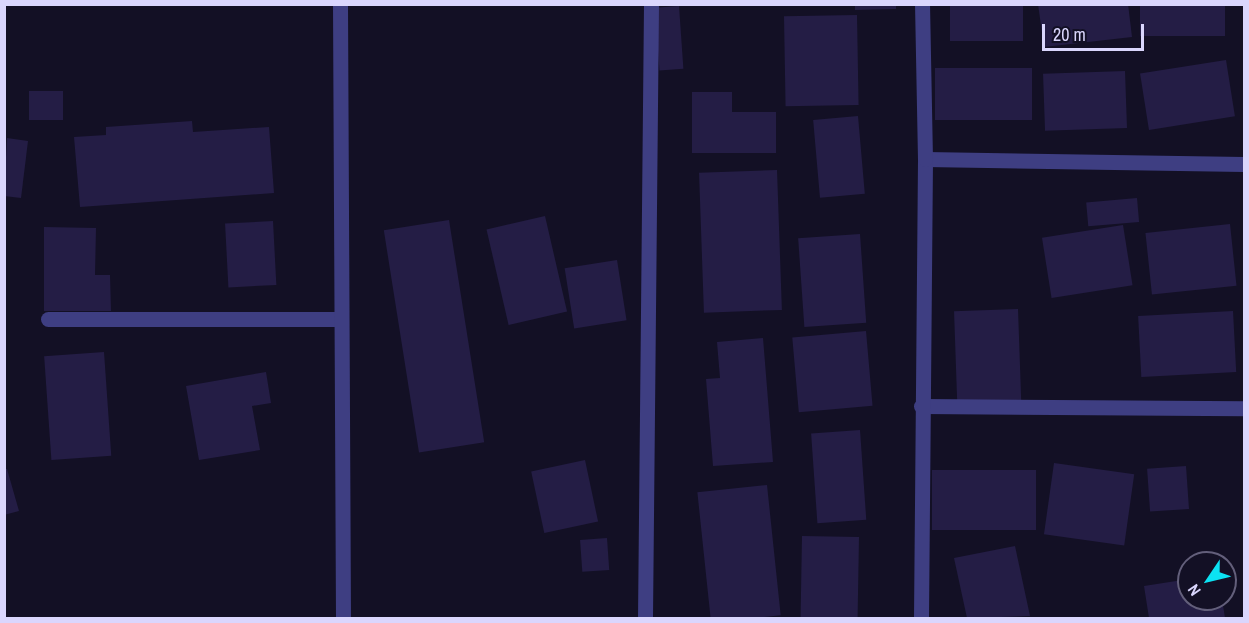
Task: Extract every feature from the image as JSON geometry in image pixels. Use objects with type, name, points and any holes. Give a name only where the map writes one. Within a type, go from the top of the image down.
[{"type":"street","points":[[340,4],[343,618]]},
{"type":"street","points":[[645,618],[651,4]]},
{"type":"street","points":[[921,618],[921,406],[925,159],[922,4]]},
{"type":"street","points":[[925,159],[1245,164]]},
{"type":"street","points":[[48,319],[341,319]]},
{"type":"street","points":[[921,406],[1245,408]]},
{"type":"building","points":[[855,4],[896,4],[896,9],[855,10]]},
{"type":"building","points":[[950,4],[1023,4],[1023,41],[950,41]]},
{"type":"building","points":[[1038,4],[1128,4],[1132,37],[1044,47]]},
{"type":"building","points":[[1140,4],[1225,4],[1225,36],[1140,36]]},
{"type":"building","points":[[679,6],[683,69],[659,71],[655,8]]},
{"type":"building","points":[[857,15],[859,105],[786,106],[784,16]]},
{"type":"building","points":[[1226,60],[1235,116],[1149,130],[1140,74]]},
{"type":"building","points":[[935,68],[1032,68],[1032,120],[935,120]]},
{"type":"building","points":[[1125,71],[1127,128],[1045,131],[1043,74]]},
{"type":"building","points":[[29,91],[63,91],[63,120],[29,120]]},
{"type":"building","points":[[692,92],[732,92],[732,112],[776,112],[776,153],[692,153]]},
{"type":"building","points":[[858,116],[865,194],[820,198],[813,120]]},
{"type":"building","points":[[192,121],[193,132],[269,127],[274,193],[80,207],[74,137],[106,135],[106,127]]},
{"type":"building","points":[[7,138],[28,141],[21,198],[4,196]]},
{"type":"building","points":[[777,170],[782,310],[704,313],[699,173]]},
{"type":"building","points":[[1137,198],[1139,222],[1088,226],[1086,202]]},
{"type":"building","points":[[545,216],[567,311],[509,325],[487,229]]},
{"type":"building","points":[[449,220],[484,442],[419,453],[384,230]]},
{"type":"building","points":[[273,221],[276,285],[228,287],[225,224]]},
{"type":"building","points":[[1230,224],[1236,286],[1152,295],[1145,233]]},
{"type":"building","points":[[1123,225],[1133,285],[1052,298],[1042,238]]},
{"type":"building","points":[[44,227],[96,228],[95,275],[110,275],[111,311],[44,311]]},
{"type":"building","points":[[860,234],[866,323],[804,327],[798,238]]},
{"type":"building","points":[[617,260],[627,320],[574,329],[565,268]]},
{"type":"building","points":[[1018,309],[1021,404],[957,406],[954,311]]},
{"type":"building","points":[[1233,311],[1236,372],[1141,377],[1138,316]]},
{"type":"building","points":[[866,331],[873,406],[799,412],[792,337]]},
{"type":"building","points":[[763,338],[773,462],[713,466],[706,379],[720,378],[717,342]]},
{"type":"building","points":[[104,352],[111,456],[51,460],[44,356]]},
{"type":"building","points":[[266,372],[271,403],[252,406],[260,450],[199,460],[186,386]]},
{"type":"building","points":[[860,430],[866,520],[817,523],[811,433]]},
{"type":"building","points":[[585,460],[598,522],[544,533],[531,471]]},
{"type":"building","points":[[1054,463],[1134,474],[1124,546],[1044,534]]},
{"type":"building","points":[[1186,466],[1189,509],[1150,512],[1147,469]]},
{"type":"building","points":[[4,469],[7,469],[19,511],[4,515]]},
{"type":"building","points":[[932,470],[1036,470],[1036,530],[932,530]]},
{"type":"building","points":[[767,485],[781,615],[711,618],[697,492]]},
{"type":"building","points":[[802,536],[859,537],[858,618],[801,618]]},
{"type":"building","points":[[607,538],[609,570],[582,572],[580,540]]},
{"type":"building","points":[[1015,546],[1030,616],[967,618],[954,558]]},
{"type":"building","points":[[1177,581],[1177,611],[1224,611],[1225,618],[1149,618],[1144,586]]}]
